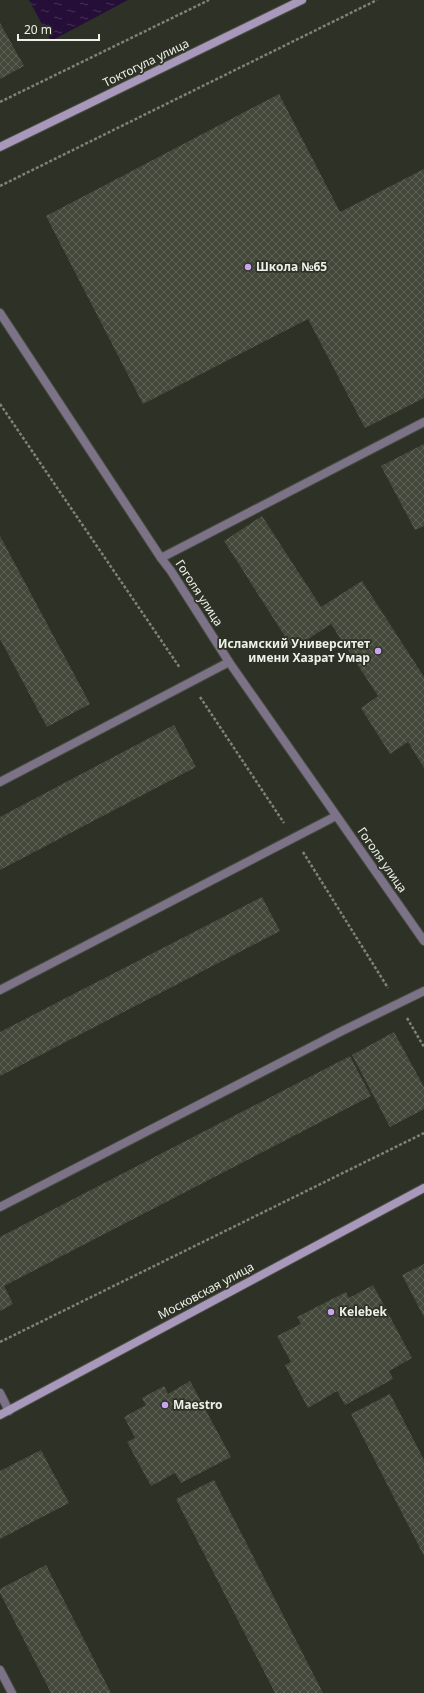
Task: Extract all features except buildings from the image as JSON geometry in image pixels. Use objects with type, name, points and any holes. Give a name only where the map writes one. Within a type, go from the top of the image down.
[{"type":"street","name":"Токтогула улица","points":[[0,147],[302,0]]},
{"type":"street","name":"Гоголя улица","points":[[0,313],[230,662],[424,941]]},
{"type":"street","points":[[161,558],[424,422]]},
{"type":"street","points":[[0,782],[230,662]]},
{"type":"street","points":[[0,990],[336,816]]},
{"type":"street","points":[[0,1207],[424,991]]},
{"type":"street","name":"Московская улица","points":[[0,1415],[424,1188]]},
{"type":"street","points":[[0,1393],[9,1411]]},
{"type":"street","points":[[0,1670],[12,1693]]},
{"type":"path","points":[[0,102],[209,0]]},
{"type":"path","points":[[0,186],[377,0]]},
{"type":"path","points":[[0,404],[294,838],[399,1004],[424,1047]]},
{"type":"path","points":[[0,1342],[424,1133]]},
{"type":"water","points":[[29,0],[128,0],[51,41]]},
{"type":"place","name":"Школа №65","points":[[248,267]]},
{"type":"place","name":"Исламский Университет имени Хазрат Умар","points":[[378,651]]},
{"type":"place","name":"Kelebek","points":[[331,1312]]},
{"type":"place","name":"Maestro","points":[[165,1405]]}]
